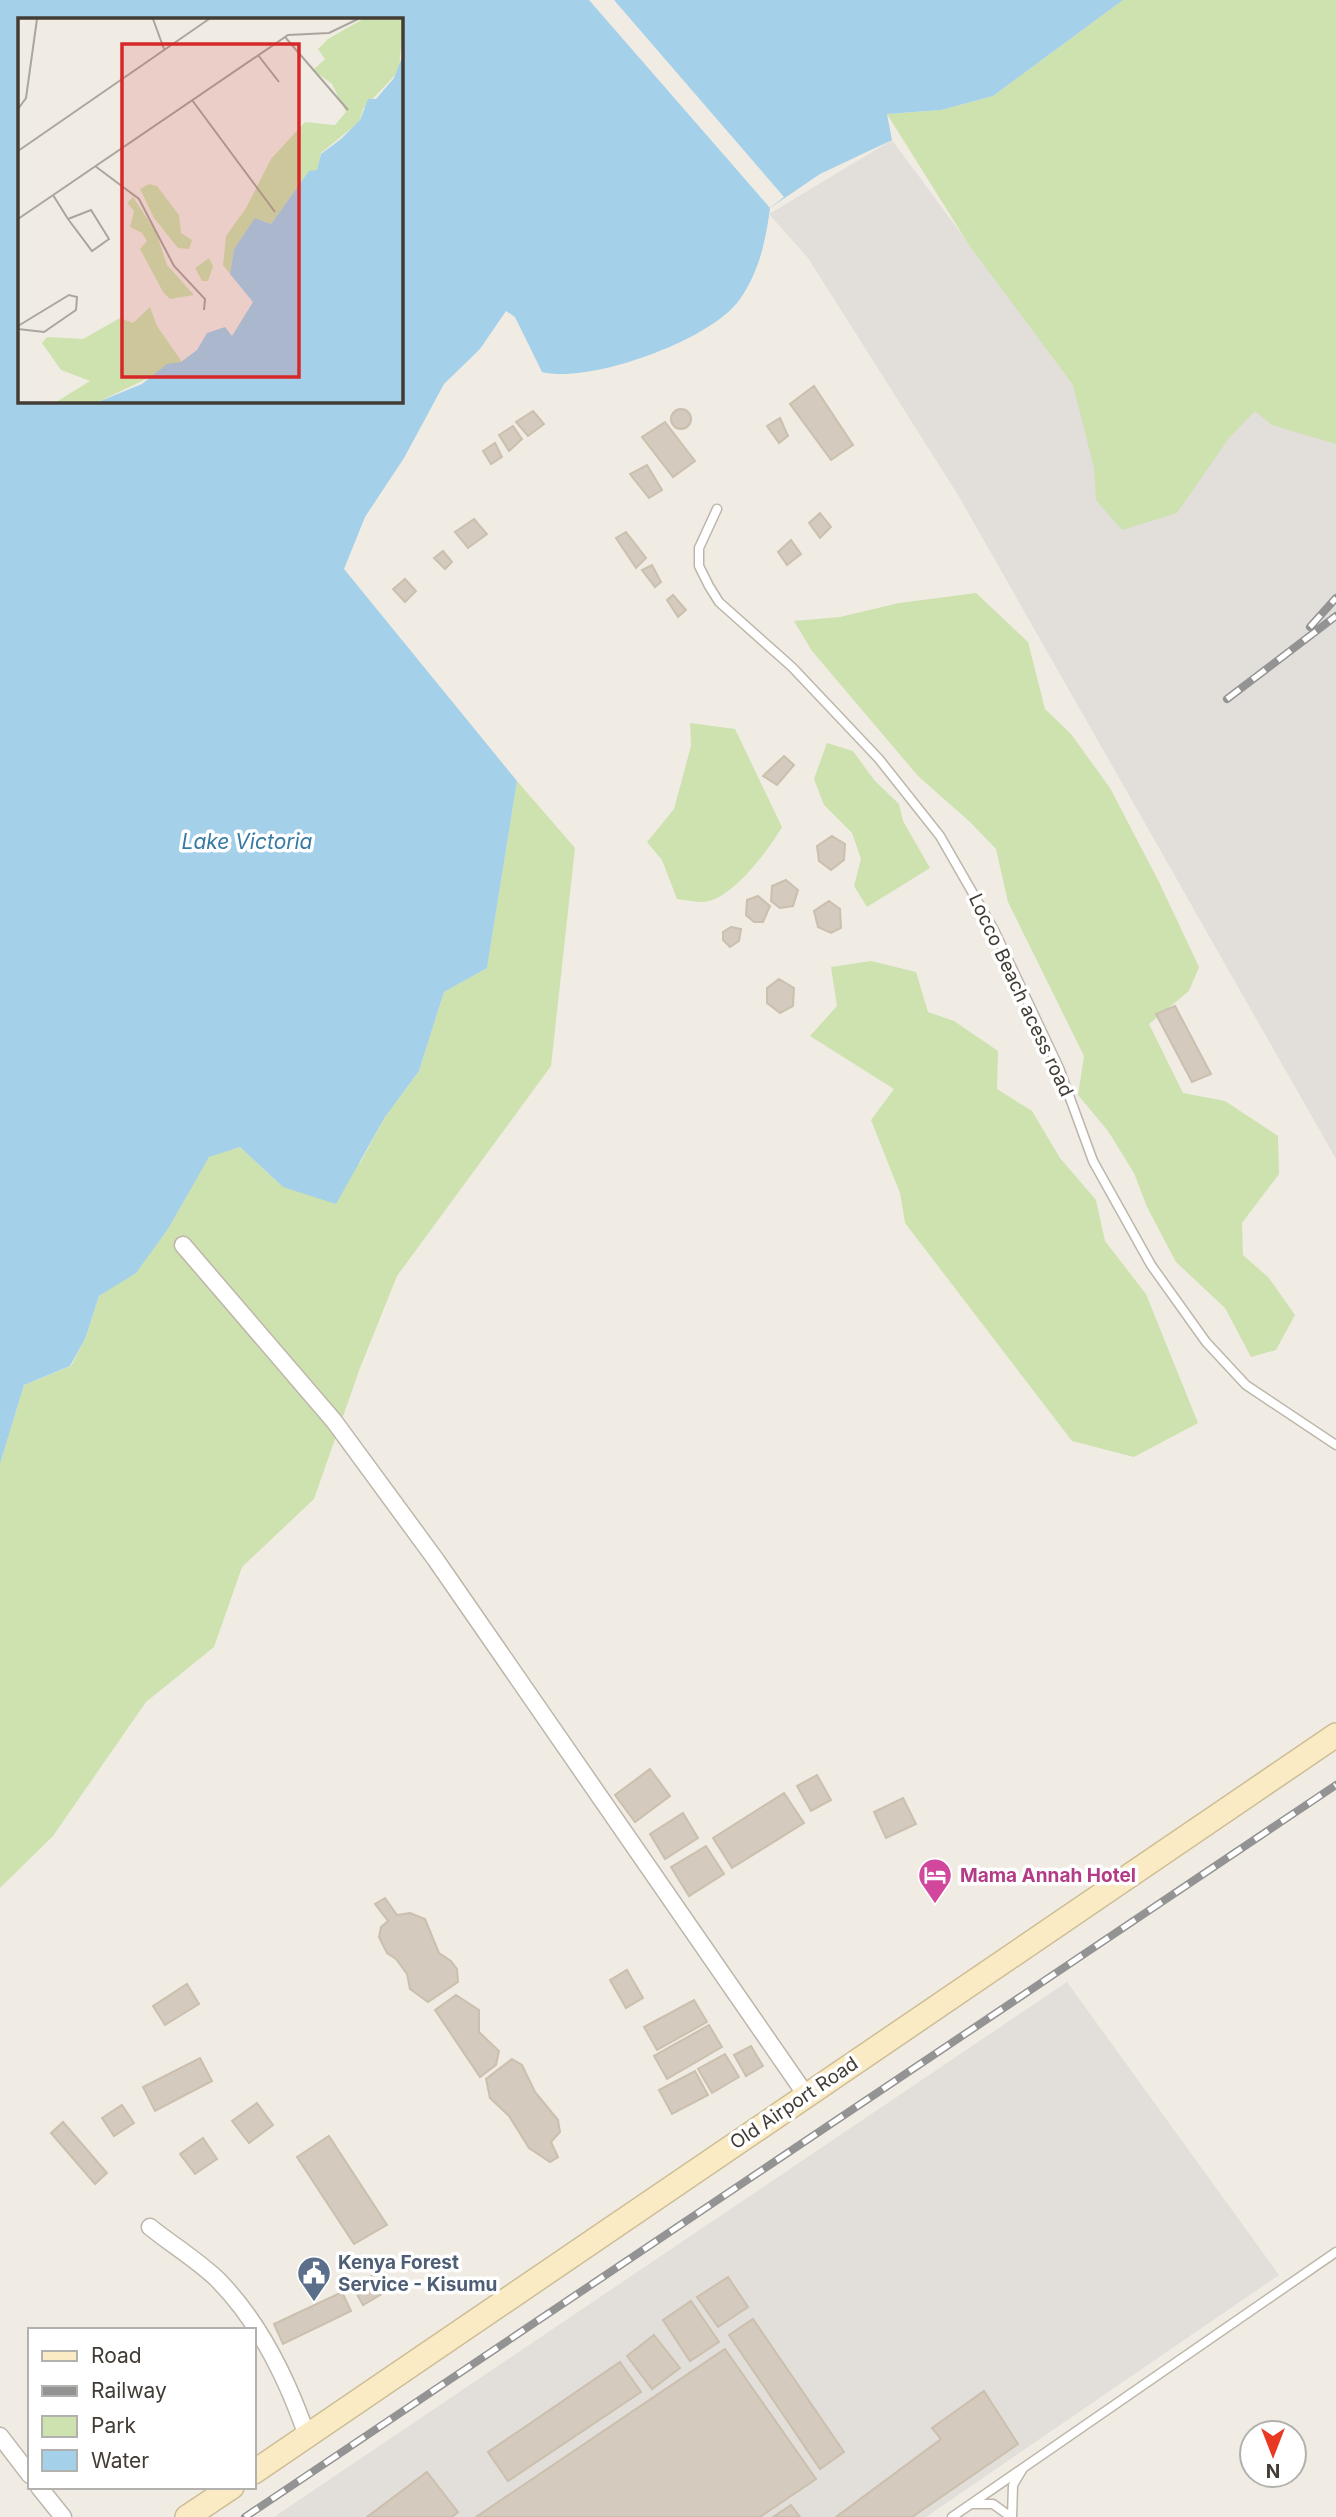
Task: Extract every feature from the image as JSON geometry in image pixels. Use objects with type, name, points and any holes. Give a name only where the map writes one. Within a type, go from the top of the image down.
[{"type":"main road","name":"Old Airport Road","points":[[256,2471],[1336,1735]]},
{"type":"main road","points":[[187,2517],[229,2489]]},
{"type":"street","points":[[183,1245],[334,1421],[436,1560],[806,2095]]},
{"type":"street","points":[[150,2227],[219,2281],[254,2328]]},
{"type":"street","points":[[256,2331],[278,2364],[307,2436]]},
{"type":"street","points":[[0,2436],[28,2472]]},
{"type":"street","points":[[41,2489],[63,2517]]},
{"type":"lane","name":"Locco Beach acess road","points":[[717,509],[699,548],[699,566],[709,586],[719,601],[792,667],[879,759],[940,836],[994,930],[1059,1068],[1093,1161],[1151,1265],[1206,1342],[1247,1385],[1336,1446]]},
{"type":"lane","points":[[952,2517],[1336,2252]]},
{"type":"lane","points":[[1012,2517],[1013,2485],[1023,2467]]},
{"type":"lane","points":[[970,2504],[993,2504],[1012,2517]]},
{"type":"shaded area","points":[[892,140],[1099,420],[1336,167],[1336,1159],[958,495],[808,258],[769,214]]},
{"type":"shaded area","points":[[1067,1982],[1279,2275],[926,2517],[274,2517]]},
{"type":"green space","points":[[1123,0],[1336,0],[1336,444],[1272,425],[1255,411],[1229,438],[1177,513],[1122,530],[1096,500],[1094,468],[1073,385],[969,245],[887,114],[941,110],[993,96]]},
{"type":"green space","points":[[976,593],[1028,642],[1045,709],[1071,734],[1110,788],[1199,967],[1189,991],[1149,1024],[1183,1093],[1225,1101],[1278,1136],[1279,1174],[1242,1223],[1243,1255],[1269,1278],[1295,1315],[1276,1350],[1251,1357],[1225,1308],[1176,1262],[1147,1207],[1134,1173],[1108,1131],[1078,1095],[1084,1056],[1008,902],[996,849],[918,776],[812,651],[794,621],[840,617],[899,603]]},
{"type":"green space","points":[[690,723],[735,729],[782,827],[759,860],[738,883],[715,899],[704,902],[677,899],[662,860],[647,842],[674,809],[691,746]]},
{"type":"green space","points":[[827,743],[853,751],[874,780],[899,804],[903,821],[930,868],[867,907],[854,886],[861,859],[852,833],[824,805],[814,779]]},
{"type":"green space","points":[[517,781],[575,848],[551,1066],[397,1276],[360,1368],[314,1499],[242,1567],[214,1647],[146,1702],[53,1836],[0,1888],[0,1464],[24,1385],[71,1366],[85,1339],[99,1296],[136,1272],[168,1229],[209,1156],[240,1147],[283,1187],[360,1163],[385,1117],[419,1071],[444,992],[487,968]]},
{"type":"green space","points":[[871,961],[916,972],[928,1012],[954,1021],[998,1051],[997,1089],[1032,1111],[1060,1158],[1096,1200],[1105,1241],[1146,1294],[1198,1423],[1134,1457],[1072,1441],[905,1223],[900,1193],[871,1120],[894,1089],[810,1036],[837,1006],[831,967]]},
{"type":"water","name":"Lake Victoria","points":[[0,0],[1123,0],[993,96],[941,110],[887,114],[892,140],[820,174],[770,208],[761,255],[747,289],[725,314],[704,329],[678,343],[618,365],[563,374],[542,372],[515,317],[506,311],[480,349],[444,384],[404,458],[365,517],[344,569],[517,781],[487,968],[444,992],[419,1071],[385,1117],[336,1204],[283,1187],[240,1147],[209,1157],[168,1229],[136,1273],[99,1296],[85,1339],[70,1366],[24,1385],[0,1464]]},
{"type":"pier","points":[[589,0],[614,0],[784,197],[770,208]]},
{"type":"building","points":[[814,386],[853,445],[831,460],[790,404]]},
{"type":"building","points":[[681,409],[688,412],[691,419],[688,426],[681,429],[674,426],[671,419],[674,412]]},
{"type":"building","points":[[533,411],[544,424],[528,436],[516,422]]},
{"type":"building","points":[[780,418],[788,436],[779,443],[767,426]]},
{"type":"building","points":[[665,422],[695,461],[673,477],[642,437]]},
{"type":"building","points":[[513,426],[522,439],[509,451],[499,435]]},
{"type":"building","points":[[495,443],[502,457],[491,464],[483,451]]},
{"type":"building","points":[[647,465],[662,490],[649,498],[630,474]]},
{"type":"building","points":[[820,513],[831,527],[820,538],[809,523]]},
{"type":"building","points":[[474,519],[487,534],[468,548],[455,532]]},
{"type":"building","points":[[626,532],[646,558],[636,568],[616,538]]},
{"type":"building","points":[[791,540],[801,554],[787,565],[778,552]]},
{"type":"building","points":[[443,551],[452,562],[445,569],[434,558]]},
{"type":"building","points":[[652,565],[661,582],[655,587],[642,570]]},
{"type":"building","points":[[405,579],[416,591],[405,602],[393,589]]},
{"type":"building","points":[[673,595],[686,610],[678,617],[667,600]]},
{"type":"building","points":[[784,756],[794,765],[777,785],[763,776]]},
{"type":"building","points":[[832,836],[845,844],[844,860],[831,870],[819,861],[817,846]]},
{"type":"building","points":[[786,880],[798,890],[793,906],[780,908],[771,901],[772,886]]},
{"type":"building","points":[[758,896],[770,906],[763,922],[754,922],[746,915],[747,900]]},
{"type":"building","points":[[829,901],[840,909],[841,928],[831,933],[818,927],[814,911]]},
{"type":"building","points":[[731,927],[741,929],[739,941],[730,947],[723,940],[723,932]]},
{"type":"building","points":[[779,979],[794,988],[793,1006],[780,1013],[767,1003],[767,988]]},
{"type":"building","points":[[1175,1006],[1211,1074],[1192,1082],[1156,1014]]},
{"type":"building","points":[[650,1769],[670,1796],[635,1822],[615,1795]]},
{"type":"building","points":[[817,1775],[831,1800],[811,1811],[797,1786]]},
{"type":"building","points":[[784,1793],[804,1823],[732,1868],[713,1838]]},
{"type":"building","points":[[903,1798],[916,1824],[886,1838],[874,1812]]},
{"type":"building","points":[[683,1813],[698,1838],[665,1859],[650,1834]]},
{"type":"building","points":[[706,1846],[724,1874],[689,1896],[671,1867]]},
{"type":"building","points":[[385,1898],[397,1915],[410,1913],[425,1919],[439,1953],[457,1969],[458,1982],[428,2002],[410,1989],[407,1974],[396,1959],[387,1953],[379,1937],[381,1927],[388,1921],[375,1904]]},
{"type":"building","points":[[627,1970],[643,1998],[626,2008],[610,1980]]},
{"type":"building","points":[[187,1984],[199,2004],[165,2025],[153,2006]]},
{"type":"building","points":[[456,1995],[479,2010],[479,2032],[499,2051],[496,2065],[480,2077],[435,2010]]},
{"type":"building","points":[[694,2000],[707,2022],[657,2050],[644,2027]]},
{"type":"building","points":[[709,2025],[722,2047],[667,2079],[654,2056]]},
{"type":"building","points":[[751,2046],[763,2066],[746,2076],[734,2055]]},
{"type":"building","points":[[725,2054],[739,2077],[712,2093],[698,2069]]},
{"type":"building","points":[[200,2058],[212,2081],[155,2111],[143,2087]]},
{"type":"building","points":[[512,2059],[522,2065],[535,2092],[558,2120],[560,2132],[551,2142],[558,2157],[550,2162],[529,2148],[509,2116],[490,2098],[486,2079]]},
{"type":"building","points":[[695,2071],[708,2095],[672,2114],[659,2090]]},
{"type":"building","points":[[257,2103],[273,2125],[249,2143],[232,2121]]},
{"type":"building","points":[[122,2105],[134,2123],[114,2136],[102,2118]]},
{"type":"building","points":[[63,2122],[107,2173],[95,2184],[51,2133]]},
{"type":"building","points":[[329,2136],[387,2225],[354,2244],[297,2157]]},
{"type":"building","points":[[203,2138],[217,2159],[195,2174],[180,2154]]},
{"type":"building","points":[[376,2273],[387,2291],[363,2305],[353,2287]]},
{"type":"building","points":[[728,2277],[748,2307],[718,2327],[697,2297]]},
{"type":"building","points":[[342,2292],[351,2311],[283,2344],[274,2324]]},
{"type":"building","points":[[691,2301],[719,2342],[690,2361],[663,2320]]},
{"type":"building","points":[[753,2319],[844,2452],[820,2469],[729,2335]]},
{"type":"building","points":[[654,2335],[680,2368],[652,2389],[627,2356]]},
{"type":"building","points":[[725,2349],[816,2479],[760,2517],[476,2517]]},
{"type":"building","points":[[620,2362],[641,2392],[508,2481],[488,2452]]},
{"type":"building","points":[[984,2391],[1018,2444],[912,2517],[836,2517],[941,2439],[932,2428]]},
{"type":"building","points":[[427,2472],[458,2512],[452,2517],[367,2517]]},
{"type":"building","points":[[791,2505],[800,2517],[773,2517]]},
{"type":"railway","points":[[1310,627],[1336,598]]},
{"type":"railway","points":[[1227,699],[1336,616]]},
{"type":"railway","points":[[245,2517],[1336,1785]]},
{"type":"place","name":"Mama Annah Hotel","points":[[935,1905]]},
{"type":"place","name":"Kenya Forest Service - Kisumu","points":[[314,2303]]}]
